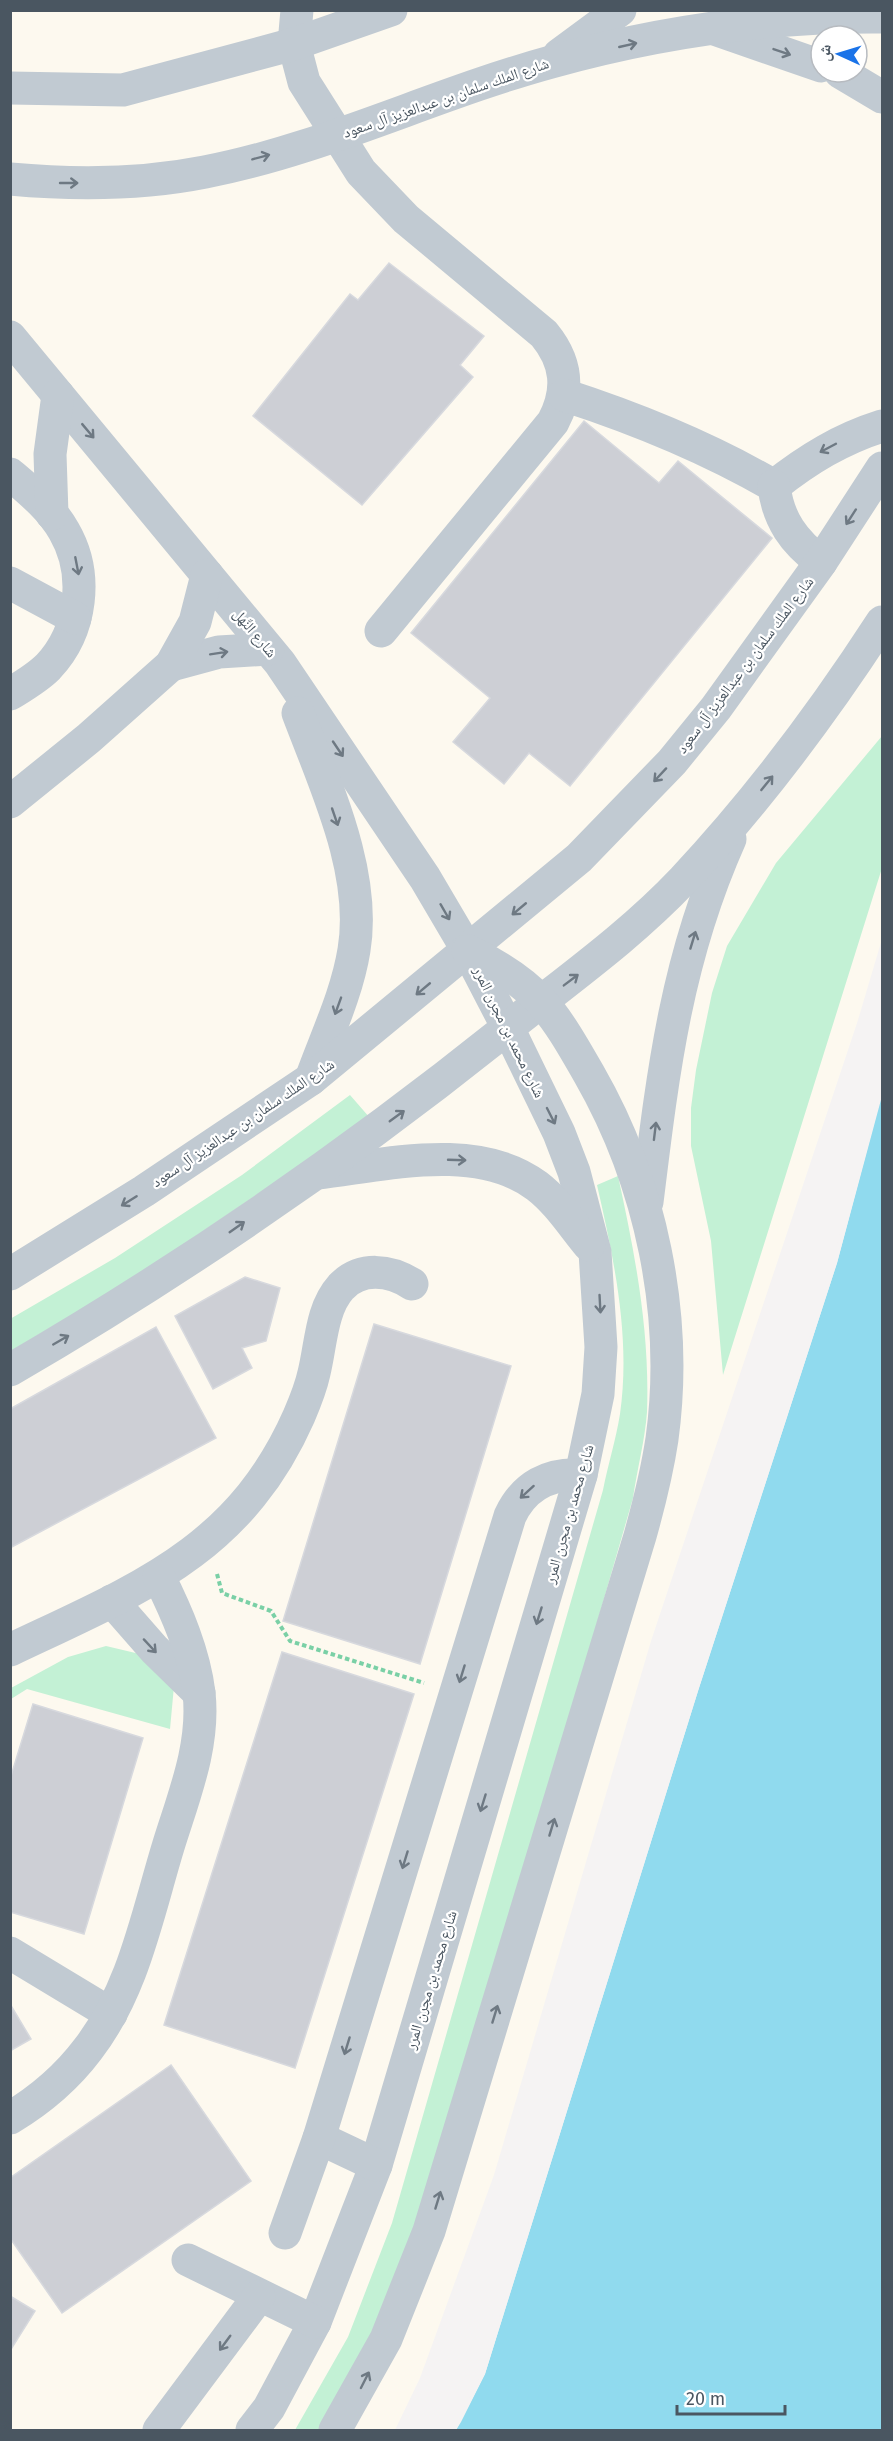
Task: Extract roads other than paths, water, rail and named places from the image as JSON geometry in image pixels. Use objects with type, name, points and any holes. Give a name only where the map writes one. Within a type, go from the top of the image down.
[{"type":"street","points":[[297,10],[294,44],[304,82],[361,172],[390,204],[544,334],[556,348],[563,365],[564,395],[554,422],[381,631]]},
{"type":"street","points":[[10,88],[123,90],[294,44],[391,10]]},
{"type":"street","points":[[551,62],[620,10]]},
{"type":"street","name":"شارع الملك سلمان بن عبدالعزيز آل سعود","points":[[10,179],[104,183],[156,180],[206,172],[337,135],[551,62],[707,27],[775,20],[882,17]]},
{"type":"street","points":[[707,27],[809,62]]},
{"type":"street","points":[[861,84],[882,96]]},
{"type":"street","name":"شارع النَّهل","points":[[10,337],[274,656],[425,878],[468,951]]},
{"type":"street","points":[[52,514],[50,454],[58,395]]},
{"type":"street","points":[[564,395],[679,436],[774,486],[781,516],[791,534],[805,550],[821,562]]},
{"type":"street","points":[[774,486],[824,450],[852,436],[882,426]]},
{"type":"street","name":"شارع الملك سلمان بن عبدالعزيز آل سعود","points":[[10,1274],[144,1191],[311,1079],[579,858],[672,762],[744,671],[821,562],[882,468]]},
{"type":"street","points":[[10,474],[52,514],[73,551],[78,571],[79,592],[75,618],[60,652],[47,668],[10,694]]},
{"type":"street","points":[[10,802],[89,738],[171,666],[195,622],[207,575]]},
{"type":"street","points":[[10,583],[75,618]]},
{"type":"street","points":[[10,1370],[189,1261],[315,1173],[421,1098],[597,960],[681,882],[740,816],[802,738],[882,622]]},
{"type":"street","points":[[171,666],[219,652],[274,656],[349,856],[356,886],[355,949],[348,979],[311,1079]]},
{"type":"street","points":[[646,1209],[662,1076],[673,1016],[692,942],[706,899],[740,816]]},
{"type":"street","name":"شارع محمد بن مجرن المرر","points":[[335,2430],[359,2391],[386,2339],[429,2231],[653,1488],[663,1427],[666,1336],[661,1285],[646,1209],[624,1145],[605,1102],[572,1040],[543,1002],[520,981],[495,964],[468,951]]},
{"type":"street","name":"شارع محمد بن مجرن المرر","points":[[252,2430],[269,2408],[315,2322],[376,2165],[581,1475],[598,1394],[602,1347],[595,1252],[574,1172],[559,1133],[468,951]]},
{"type":"street","points":[[315,1173],[443,1159],[491,1164],[516,1174],[538,1187],[595,1252]]},
{"type":"street","points":[[10,1650],[159,1577],[207,1542],[234,1516],[258,1487],[281,1452],[314,1376],[328,1309],[334,1296],[344,1284],[370,1272],[399,1276],[412,1284]]},
{"type":"street","points":[[285,2233],[319,2138],[506,1529],[517,1503],[526,1491],[545,1480],[566,1474],[581,1475]]},
{"type":"street","points":[[10,2118],[33,2104],[62,2079],[88,2049],[111,2014],[126,1985],[138,1950],[190,1777],[199,1722],[199,1694],[183,1634],[159,1577]]},
{"type":"street","points":[[112,1601],[154,1649],[199,1694]]},
{"type":"street","points":[[10,1953],[111,2014]]},
{"type":"street","points":[[319,2138],[376,2165]]},
{"type":"street","points":[[188,2260],[315,2322]]},
{"type":"street","points":[[159,2430],[259,2296]]},
{"type":"water","points":[[882,1096],[882,2430],[456,2430],[485,2374],[698,1691],[837,1263]]}]
